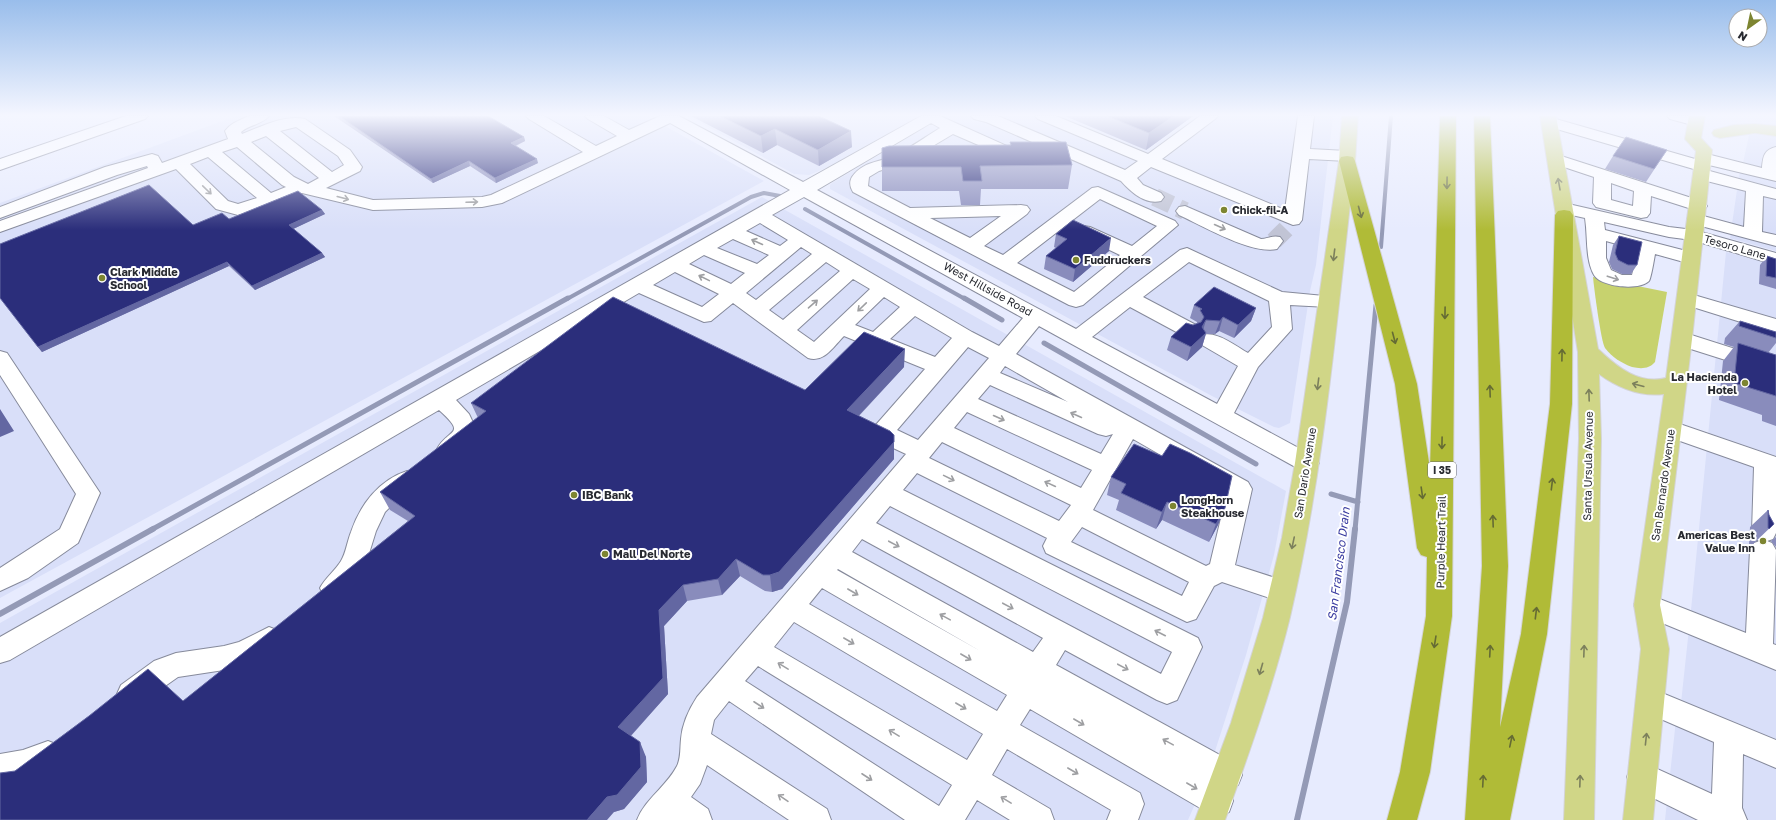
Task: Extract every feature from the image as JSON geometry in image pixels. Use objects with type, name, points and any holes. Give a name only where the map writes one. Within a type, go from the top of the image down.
[{"type":"highway","name":"Purple Heart Trail","points":[[1402,820],[1415,772],[1439,616],[1447,154]]},
{"type":"highway","points":[[1480,820],[1494,566],[1483,154]]},
{"type":"highway","points":[[1347,158],[1406,384],[1439,616]]},
{"type":"highway","points":[[1495,820],[1534,634],[1560,412],[1564,211]]},
{"type":"main road","name":"San Dario Avenue","points":[[1214,810],[1245,723],[1282,591],[1294,538],[1307,463],[1347,154]]},
{"type":"main road","name":"Santa Ursula Avenue","points":[[1554,154],[1588,352],[1590,439],[1579,820]]},
{"type":"main road","name":"San Bernardo Avenue","points":[[1638,820],[1655,649],[1647,605],[1671,429],[1696,220],[1711,154]]},
{"type":"main road","points":[[1588,352],[1603,367],[1621,379],[1634,384],[1648,388],[1664,387],[1676,383]]},
{"type":"street","points":[[0,165],[31,154]]},
{"type":"street","points":[[0,227],[182,154]]},
{"type":"street","points":[[0,213],[111,171],[155,164],[179,163],[205,154]]},
{"type":"street","points":[[215,154],[269,200]]},
{"type":"street","points":[[261,154],[288,181],[306,188],[373,205],[482,202],[503,196],[590,154]]},
{"type":"street","points":[[302,154],[331,179]]},
{"type":"street","points":[[179,163],[222,205],[238,210],[331,179],[354,167],[345,154]]},
{"type":"street","name":"West Hillside Road","points":[[740,154],[1307,463]]},
{"type":"street","points":[[0,651],[441,399],[864,154]]},
{"type":"street","points":[[908,154],[900,159],[873,167],[863,174],[859,180],[859,188],[970,247],[1076,301],[1170,225],[1098,192],[1004,264]]},
{"type":"street","points":[[1075,154],[1127,177],[1137,189],[1155,197]]},
{"type":"street","points":[[1133,154],[1284,230]]},
{"type":"street","points":[[1127,177],[1158,154]]},
{"type":"street","points":[[1185,211],[1258,244],[1271,245],[1284,230],[1302,154]]},
{"type":"street","points":[[1312,154],[1347,158]]},
{"type":"street","points":[[1723,154],[1755,188],[1776,194]]},
{"type":"street","points":[[1733,154],[1773,175]]},
{"type":"street","points":[[1772,154],[1771,155],[1773,175]]},
{"type":"street","points":[[1555,159],[1643,188],[1696,220],[1776,241]]},
{"type":"street","points":[[1603,175],[1602,203],[1641,213],[1643,188]]},
{"type":"street","points":[[1753,235],[1755,188]]},
{"type":"street","points":[[906,213],[1022,210],[970,247]]},
{"type":"street","points":[[1564,211],[1647,246],[1691,258]]},
{"type":"street","points":[[759,215],[966,337],[1003,356],[1127,432],[1240,489],[1213,575],[1187,611],[1188,647],[1168,691],[859,526]]},
{"type":"street","points":[[1061,220],[1133,254]]},
{"type":"street","points":[[1595,224],[1669,232],[1696,220]]},
{"type":"street","name":"Tesoro Lane","points":[[1696,220],[1776,259]]},
{"type":"street","points":[[1595,224],[1597,258],[1603,274],[1622,281],[1634,282],[1641,278],[1641,267],[1647,254],[1647,246]]},
{"type":"street","points":[[731,231],[782,254]]},
{"type":"street","points":[[637,285],[704,316],[800,240]]},
{"type":"street","points":[[702,248],[759,272]]},
{"type":"street","points":[[757,310],[824,254]]},
{"type":"street","points":[[1077,338],[1187,254],[1279,298],[1328,301]]},
{"type":"street","points":[[962,275],[988,256]]},
{"type":"street","points":[[674,264],[733,292],[815,353],[882,288]]},
{"type":"street","points":[[784,330],[852,270]]},
{"type":"street","points":[[1129,298],[1189,330]]},
{"type":"street","points":[[1221,416],[1250,362],[1282,329],[1279,298]]},
{"type":"street","points":[[1687,299],[1776,326]]},
{"type":"street","points":[[876,341],[913,306]]},
{"type":"street","points":[[697,820],[660,810],[688,775],[693,763],[701,716],[726,684],[1036,316]]},
{"type":"street","points":[[842,327],[939,367]]},
{"type":"street","points":[[966,337],[882,433],[918,457],[1063,534]]},
{"type":"street","points":[[1682,339],[1776,369]]},
{"type":"street","points":[[1209,340],[1250,362]]},
{"type":"street","points":[[0,358],[88,493],[69,536],[19,570],[0,580]]},
{"type":"street","points":[[986,375],[1127,432]]},
{"type":"street","points":[[312,605],[348,574],[353,564],[368,517],[373,508],[381,500],[461,439],[465,434],[466,427],[462,421],[441,399]]},
{"type":"street","points":[[964,402],[1106,466]]},
{"type":"street","points":[[1647,605],[1768,655],[1764,541],[1771,464],[1671,429]]},
{"type":"street","points":[[939,431],[1213,575],[1282,591]]},
{"type":"street","points":[[1127,432],[1082,507],[1055,546],[1187,611]]},
{"type":"street","points":[[887,493],[1188,647]]},
{"type":"street","points":[[827,564],[1032,680],[1227,775]]},
{"type":"street","points":[[791,607],[1129,804],[1122,820]]},
{"type":"street","points":[[110,710],[164,670],[176,665],[224,658],[245,652],[269,640],[287,626]]},
{"type":"street","points":[[948,820],[1061,634]]},
{"type":"street","points":[[755,650],[1039,820]]},
{"type":"street","points":[[1032,680],[1214,810]]},
{"type":"street","points":[[726,684],[916,816]]},
{"type":"street","points":[[1650,701],[1776,754]]},
{"type":"street","points":[[1642,777],[1728,819],[1729,734]]},
{"type":"street","points":[[696,740],[816,820]]},
{"type":"street","points":[[0,769],[23,765],[39,759],[69,741]]},
{"type":"shaded area","points":[[132,154],[716,154],[764,181],[0,598],[0,203]]},
{"type":"shaded area","points":[[758,154],[852,154],[831,166],[809,175],[794,174]]},
{"type":"shaded area","points":[[880,154],[1329,154],[1316,265],[1310,291],[1290,423],[1279,428],[1274,427],[1212,396],[830,189],[830,185]]},
{"type":"shaded area","points":[[1745,154],[1776,154],[1776,251],[1730,238],[1739,176]]},
{"type":"shaded area","points":[[762,197],[1286,491],[1274,555],[1246,655],[1206,779],[1188,820],[0,820],[0,623]]},
{"type":"shaded area","points":[[1726,252],[1776,265],[1776,820],[1665,820],[1676,720],[1681,703],[1691,610]]},
{"type":"green space","points":[[1593,277],[1667,292],[1655,362],[1650,366],[1642,368],[1632,367],[1620,362],[1605,348],[1596,303]]},
{"type":"building","points":[[395,154],[529,154],[537,159],[495,178],[469,161],[431,179]]},
{"type":"building","points":[[882,154],[1069,154],[1072,165],[980,166],[982,181],[963,181],[961,167],[882,167]]},
{"type":"building","points":[[1614,154],[1664,154],[1654,169],[1613,156]]},
{"type":"building","name":"Clark Middle School","points":[[149,185],[193,225],[222,213],[229,219],[298,191],[322,210],[289,225],[322,253],[252,286],[227,262],[38,347],[0,298],[0,244]]},
{"type":"building","points":[[1073,220],[1111,238],[1075,269],[1046,256],[1067,239],[1056,234]]},
{"type":"building","points":[[1619,236],[1642,242],[1637,265],[1628,265],[1618,260],[1615,253]]},
{"type":"building","points":[[1767,256],[1776,259],[1776,278],[1766,276]]},
{"type":"building","points":[[1214,287],[1256,308],[1238,325],[1223,317],[1220,321],[1206,320],[1202,327],[1206,333],[1191,347],[1171,337],[1186,323],[1193,325],[1201,322],[1204,317],[1200,310],[1202,309],[1194,305]]},
{"type":"building","name":"Mall Del Norte","points":[[613,297],[805,390],[864,332],[905,349],[847,410],[890,431],[894,435],[894,442],[779,572],[770,575],[763,575],[736,559],[718,579],[683,585],[659,610],[663,678],[618,727],[640,742],[641,767],[617,795],[607,797],[587,820],[0,820],[0,773],[15,771],[89,716],[148,669],[183,701],[415,516],[380,492],[486,411],[471,403]]},
{"type":"building","points":[[1740,321],[1776,332],[1776,338],[1739,326]]},
{"type":"building","points":[[1738,343],[1776,355],[1776,396],[1734,383]]},
{"type":"building","name":"LongHorn Steakhouse","points":[[1134,444],[1162,456],[1170,444],[1232,476],[1225,508],[1216,524],[1167,502],[1162,512],[1121,493],[1126,484],[1111,477]]},
{"type":"building","points":[[1768,510],[1774,524],[1769,529],[1768,528]]},
{"type":"waterway","name":"San Francisco Drain","points":[[1381,247],[1388,154]]},
{"type":"waterway","points":[[567,299],[751,197],[764,193],[780,196]]},
{"type":"waterway","points":[[805,209],[965,299]]},
{"type":"waterway","points":[[151,530],[568,298]]},
{"type":"waterway","points":[[964,298],[1002,320]]},
{"type":"waterway","name":"San Francisco Drain","points":[[1358,502],[1376,305]]},
{"type":"waterway","points":[[1044,343],[1256,464]]},
{"type":"waterway","points":[[1331,494],[1358,502]]},
{"type":"waterway","name":"San Francisco Drain","points":[[1355,530],[1358,502]]},
{"type":"waterway","points":[[0,614],[153,529]]},
{"type":"waterway","name":"San Francisco Drain","points":[[1297,820],[1347,602],[1355,529]]},
{"type":"tunnel","points":[[1155,197],[1185,211]]},
{"type":"tunnel","points":[[1274,241],[1286,229]]},
{"type":"place","name":"Chick-fil-A","points":[[1224,210]]},
{"type":"place","name":"Fuddruckers","points":[[1076,260]]},
{"type":"place","name":"Clark Middle School","points":[[102,278]]},
{"type":"place","name":"La Hacienda Hotel","points":[[1745,383]]},
{"type":"place","name":"IBC Bank","points":[[574,495]]},
{"type":"place","name":"LongHorn Steakhouse","points":[[1173,506]]},
{"type":"place","name":"Americas Best Value Inn","points":[[1763,541]]},
{"type":"place","name":"Mall Del Norte","points":[[605,554]]}]
